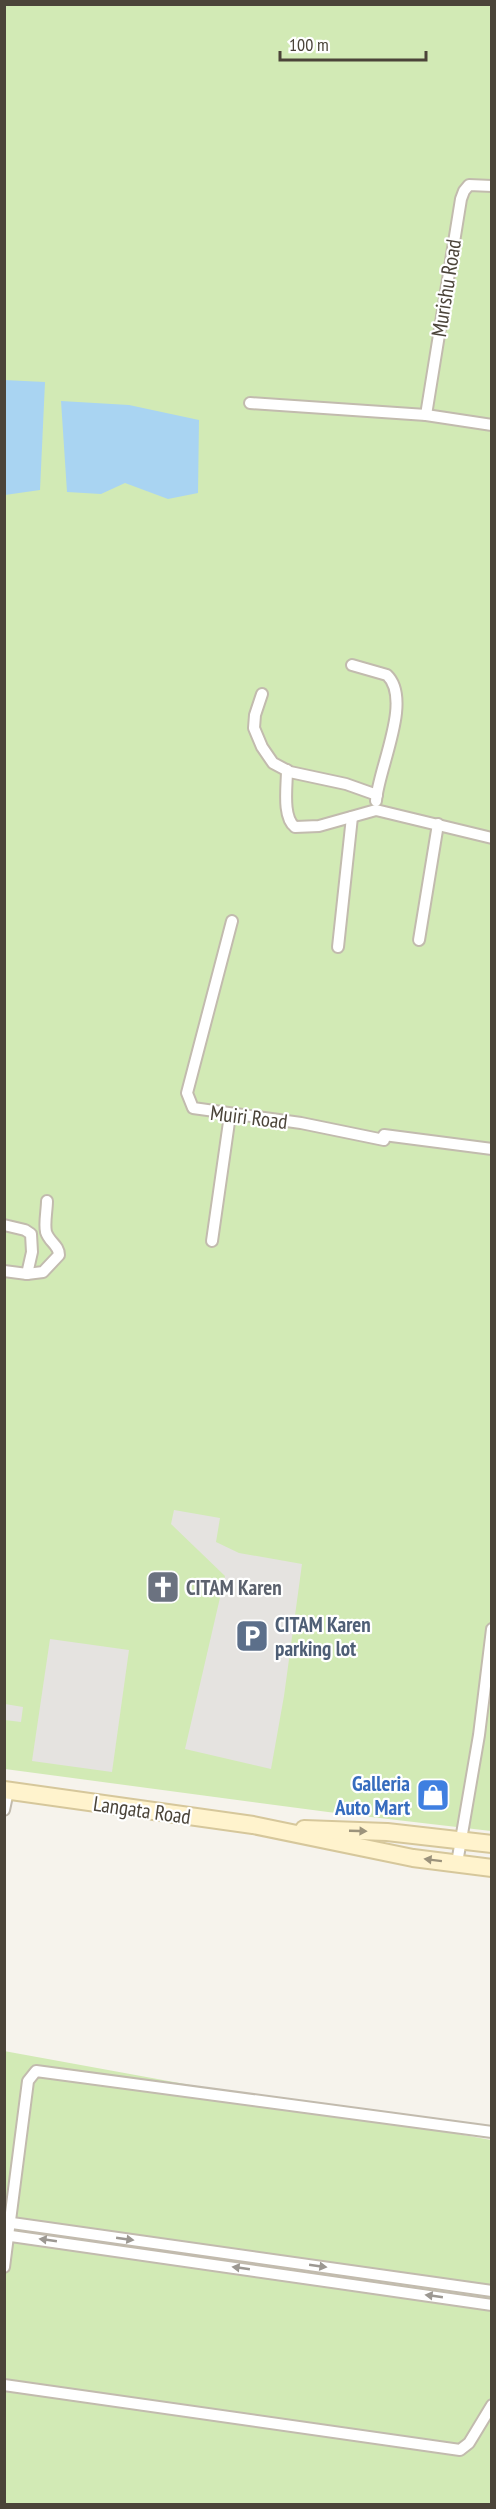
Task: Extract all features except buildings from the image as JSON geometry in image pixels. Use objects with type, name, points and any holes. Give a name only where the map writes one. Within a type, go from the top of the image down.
[{"type":"main road","name":"Langata Road","points":[[6,1790],[279,1829],[370,1850],[492,1868]]},
{"type":"main road","name":"Langata Road","points":[[279,1829],[387,1832],[492,1844]]},
{"type":"street","name":"Murishu Road","points":[[426,415],[461,199],[464,190],[469,185],[492,186]]},
{"type":"street","points":[[250,403],[426,415],[492,425]]},
{"type":"street","points":[[352,665],[387,675],[397,690],[393,731],[377,795],[376,810]]},
{"type":"street","points":[[262,694],[255,715],[256,733],[273,763],[287,771],[346,784],[377,795]]},
{"type":"street","points":[[287,771],[287,807],[292,825],[320,826],[376,810],[492,838]]},
{"type":"street","points":[[338,947],[352,817]]},
{"type":"street","points":[[419,940],[438,824]]},
{"type":"street","name":"Muiri Road","points":[[232,921],[187,1093],[193,1108],[230,1115],[301,1123],[384,1140],[384,1135],[492,1149]]},
{"type":"street","points":[[212,1241],[230,1115]]},
{"type":"street","points":[[4,1271],[27,1274],[43,1272],[58,1255],[58,1247],[50,1239],[45,1229],[47,1201]]},
{"type":"street","points":[[4,1225],[25,1230],[31,1234],[32,1252],[27,1274]]},
{"type":"street","points":[[457,1863],[479,1735],[492,1629]]},
{"type":"street","points":[[4,1810],[6,1790]]},
{"type":"street","points":[[4,2267],[28,2080],[36,2071],[492,2132]]},
{"type":"street","points":[[8,2222],[492,2291]]},
{"type":"street","points":[[7,2235],[492,2305]]},
{"type":"street","points":[[4,2385],[460,2450],[469,2443],[492,2405]]},
{"type":"green space","points":[[5,5],[491,5],[491,1831],[5,1769]]},
{"type":"green space","points":[[4,2051],[491,2140],[491,2504],[5,2504]]},
{"type":"shaded area","name":"CITAM Karen parking lot","points":[[174,1510],[220,1518],[216,1542],[239,1553],[302,1564],[284,1696],[271,1769],[185,1749],[225,1576],[171,1524]]},
{"type":"shaded area","points":[[50,1639],[129,1650],[112,1772],[32,1761]]},
{"type":"shaded area","points":[[5,1704],[23,1707],[21,1722],[5,1720]]},
{"type":"water","points":[[4,380],[45,382],[40,490],[5,495]]},
{"type":"water","points":[[61,401],[129,405],[199,420],[198,493],[168,499],[125,483],[101,494],[67,492]]},
{"type":"place","name":"CITAM Karen","points":[[163,1587]]},
{"type":"place","name":"CITAM Karen parking lot","points":[[252,1636]]},
{"type":"place","name":"Galleria Auto Mart","points":[[433,1795]]}]
